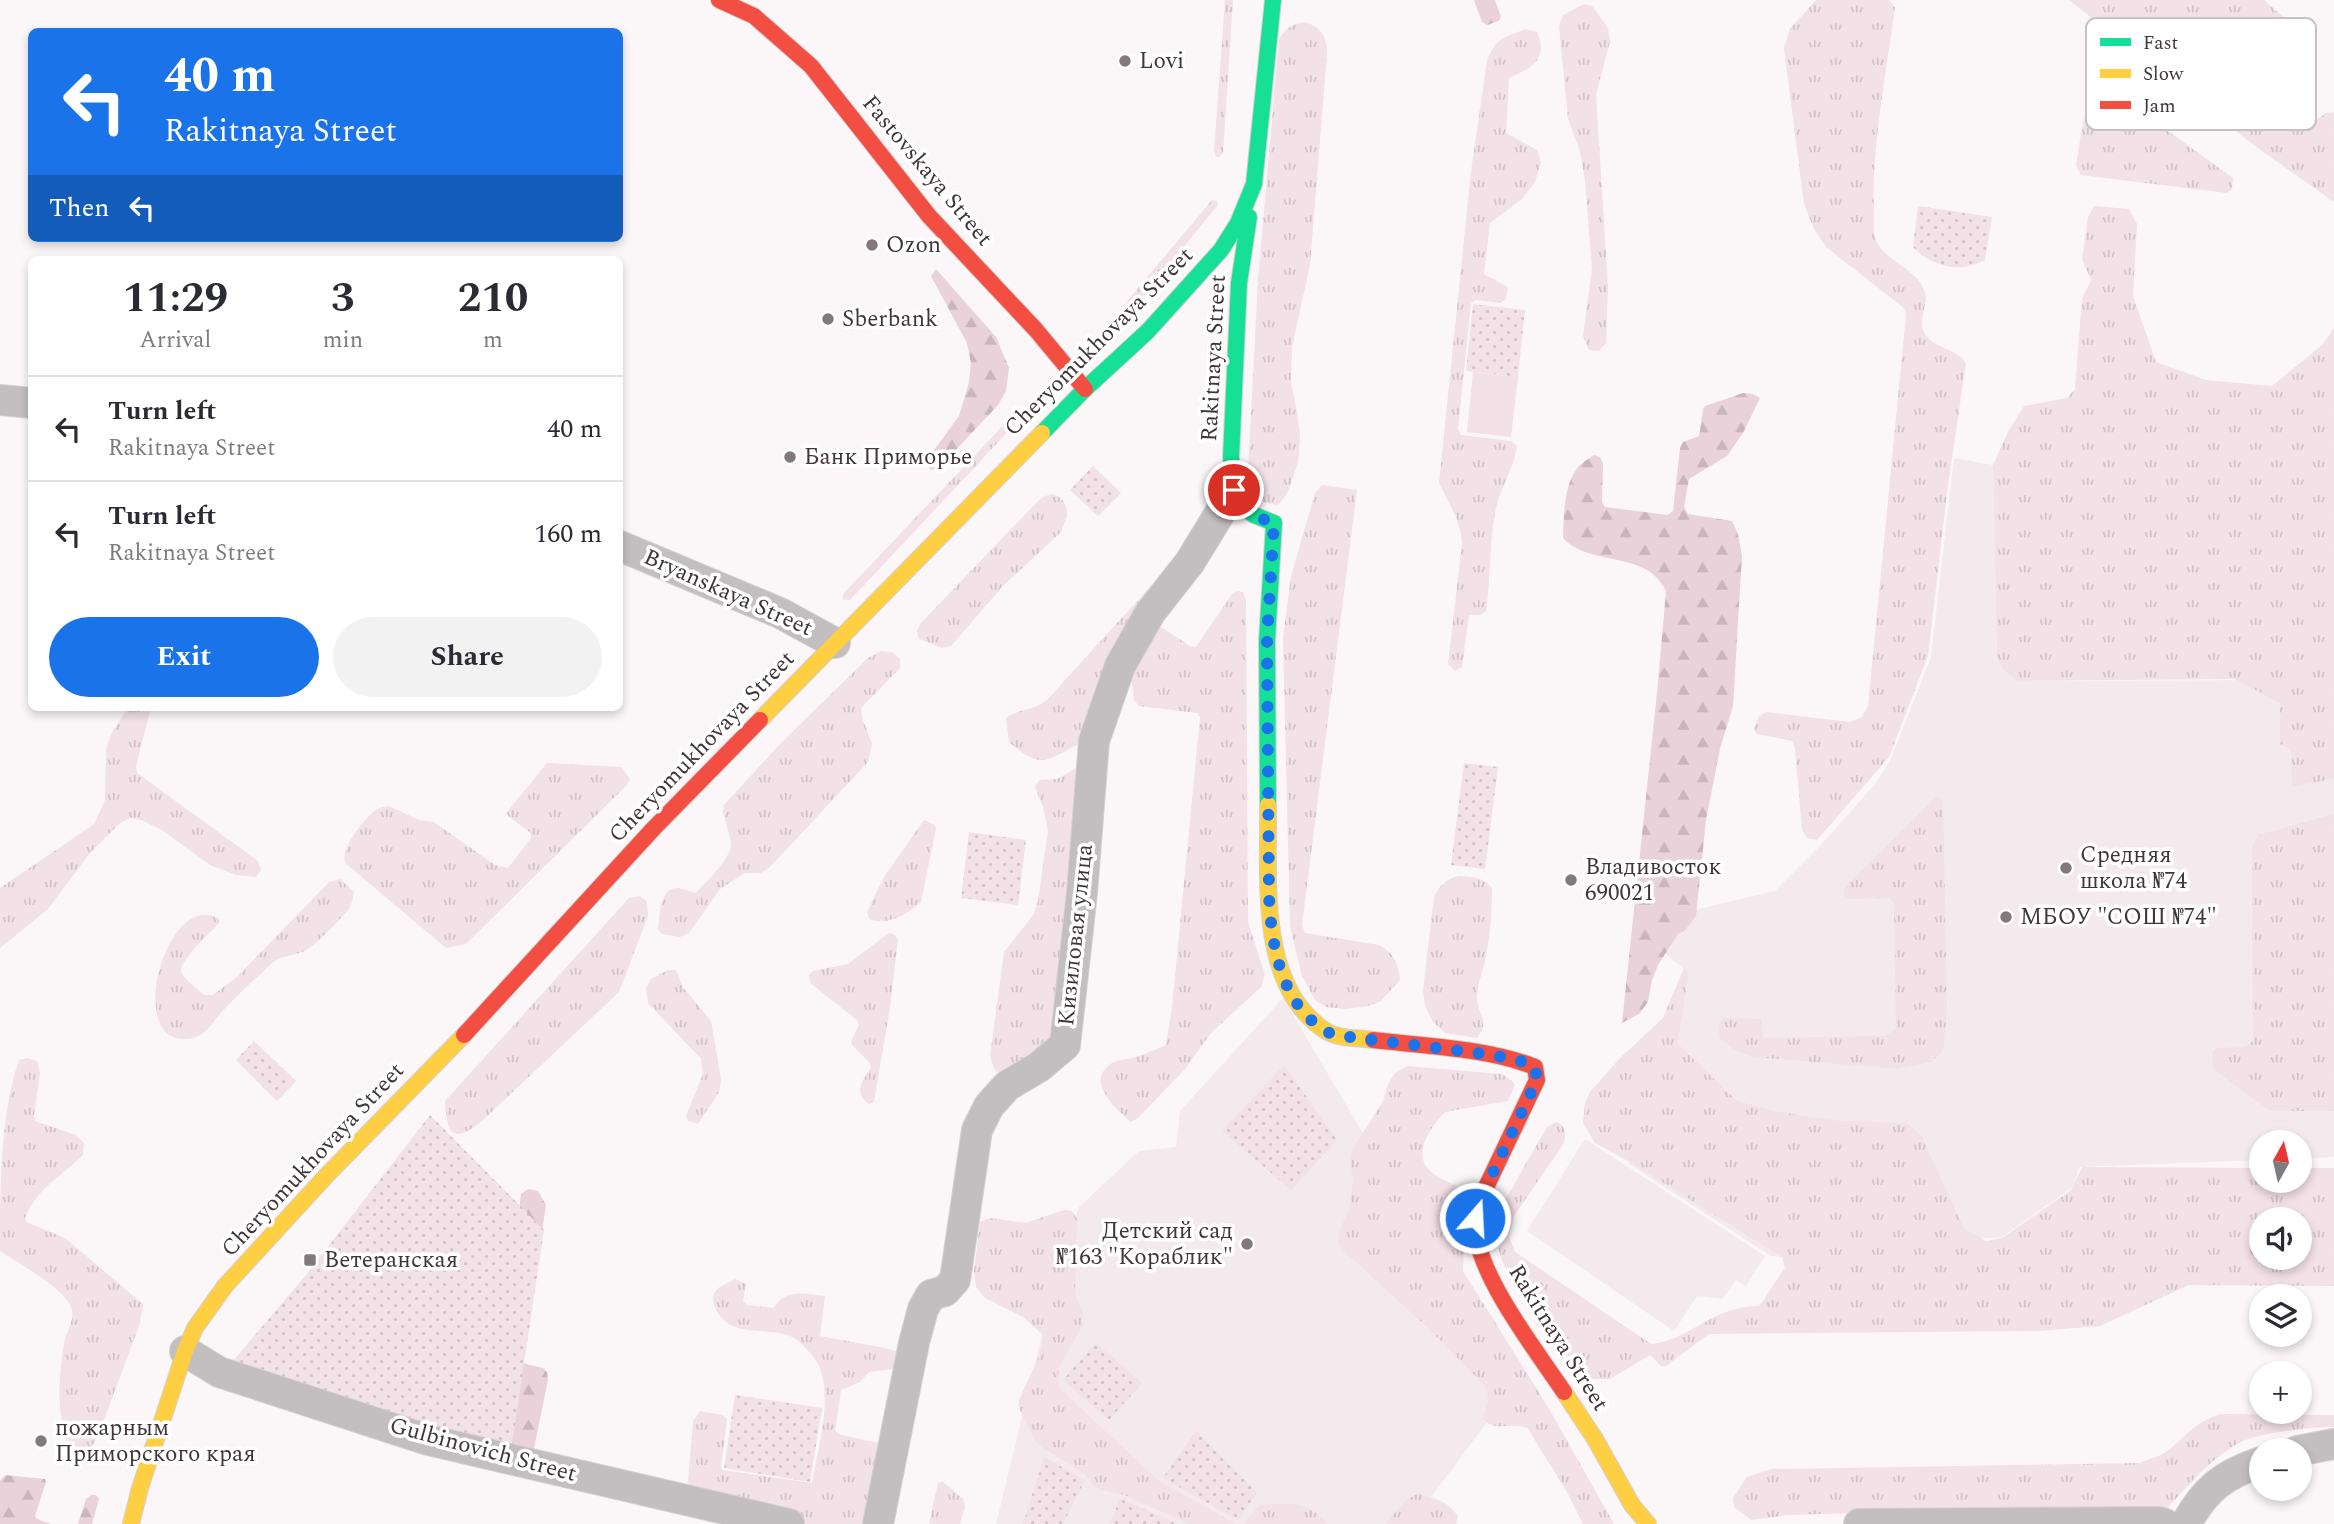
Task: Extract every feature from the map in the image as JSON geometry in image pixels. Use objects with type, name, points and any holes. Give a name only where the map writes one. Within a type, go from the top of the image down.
[{"type":"main road","name":"Fastovskaya Street","points":[[719,0],[754,16],[811,66],[929,216],[1036,330],[1085,389]]},
{"type":"main road","name":"Cheryomukhovaya Street","points":[[131,1524],[140,1488],[185,1351],[195,1328],[225,1286],[327,1175],[472,1027],[654,828],[1085,389],[1148,331],[1221,250],[1238,223],[1254,184],[1273,0]]},
{"type":"main road","name":"Rakitnaya Street","points":[[1254,184],[1239,283],[1231,457],[1234,490],[1243,507],[1274,523],[1267,639],[1269,895],[1270,917],[1282,977],[1308,1019],[1320,1029],[1334,1035],[1493,1055],[1535,1067],[1537,1080],[1479,1202],[1475,1218],[1477,1238],[1492,1283],[1595,1439],[1644,1521]]},
{"type":"street","points":[[0,400],[28,403]]},
{"type":"street","name":"Кизиловая улица","points":[[878,1524],[923,1309],[931,1295],[945,1291],[955,1280],[977,1130],[989,1106],[1007,1086],[1040,1067],[1065,1045],[1082,893],[1094,741],[1120,666],[1150,613],[1190,562],[1234,490]]},
{"type":"street","name":"Bryanskaya Street","points":[[623,547],[780,613],[835,643]]},
{"type":"street","name":"Gulbinovich Street","points":[[185,1351],[219,1372],[428,1440],[789,1524]]},
{"type":"street","points":[[2312,1448],[2334,1444]]},
{"type":"street","points":[[2186,1524],[2211,1487],[2249,1466]]},
{"type":"street","points":[[1859,1524],[2165,1524]]},
{"type":"shaded area","name":"Средняя школа №74","points":[[1954,458],[1993,465],[1997,657],[2017,681],[2285,680],[2334,494],[2334,1157],[2312,1158],[2312,1130],[2249,1130],[2249,1160],[2079,1167],[2073,1187],[2002,1237],[1889,1244],[1888,1267],[1771,1256],[1629,1164],[1678,1044],[1689,973],[1661,950],[1694,910],[1775,891],[1821,845],[1876,783],[1891,759],[1931,657]]},
{"type":"shaded area","name":"Детский сад №163 \"Кораблик\"","points":[[1283,998],[1405,1204],[1508,1394],[1411,1524],[996,1524],[1055,1282],[1079,1207],[1139,1151],[1176,1147],[1180,1111]]},
{"type":"shaded area","points":[[1585,1139],[1765,1256],[1746,1286],[1736,1280],[1722,1299],[1697,1296],[1674,1331],[1527,1231]]},
{"type":"green space","points":[[1225,0],[1233,0],[1223,153],[1216,157],[1214,151]]},
{"type":"green space","points":[[1474,0],[1495,0],[1501,17],[1499,21],[1487,25],[1482,22]]},
{"type":"green space","points":[[1816,0],[1889,0],[1895,7],[1877,137],[1874,235],[1881,249],[1920,282],[1926,300],[1922,327],[1928,338],[1966,363],[1948,485],[1928,656],[1889,757],[1817,840],[1807,838],[1802,830],[1795,748],[1792,741],[1757,734],[1754,729],[1759,716],[1766,712],[1850,722],[1862,717],[1868,706],[1906,315],[1905,309],[1826,247],[1814,229],[1804,204],[1784,48],[1790,29]]},
{"type":"green space","points":[[2069,0],[2264,0],[2285,18],[2092,18]]},
{"type":"green space","points":[[1584,4],[1592,6],[1608,28],[1610,41],[1596,95],[1608,287],[1606,343],[1599,351],[1589,350],[1583,336],[1592,268],[1585,180],[1580,151],[1568,119],[1559,26],[1563,15]]},
{"type":"green space","points":[[1305,22],[1322,33],[1327,52],[1310,265],[1292,347],[1291,383],[1300,437],[1298,463],[1287,494],[1278,505],[1257,501],[1248,471],[1258,280],[1279,39],[1290,27]]},
{"type":"green space","points":[[1526,29],[1537,32],[1541,50],[1536,62],[1509,78],[1506,133],[1537,150],[1541,162],[1535,182],[1522,199],[1490,223],[1484,274],[1508,287],[1506,299],[1501,303],[1476,300],[1471,303],[1458,429],[1461,435],[1511,441],[1517,446],[1495,513],[1486,611],[1481,615],[1469,615],[1462,667],[1455,671],[1448,664],[1462,544],[1457,520],[1439,483],[1471,171],[1490,53],[1497,43]]},
{"type":"green space","points":[[2086,112],[2086,130],[2167,130],[2233,178],[2232,189],[2227,193],[2081,175],[2076,166]]},
{"type":"green space","points":[[2334,112],[2334,202],[2235,130],[2316,130],[2316,120],[2326,113]]},
{"type":"green space","points":[[1212,200],[1217,201],[1218,205],[1135,306],[1126,305],[1128,300]]},
{"type":"green space","points":[[1918,206],[1992,217],[1985,260],[1966,267],[1956,267],[1938,264],[1921,254],[1913,247]]},
{"type":"green space","points":[[2094,206],[2129,209],[2137,224],[2133,296],[2156,362],[2206,380],[2272,386],[2322,345],[2334,328],[2334,779],[2292,786],[2291,750],[2280,744],[2280,703],[2234,679],[2017,681],[2003,669],[1997,657],[1993,465],[2024,406],[2067,398],[2075,389],[2082,299],[2091,280],[2082,259],[2088,217]]},
{"type":"green space","points":[[936,269],[996,337],[1009,368],[1006,391],[998,405],[938,469],[931,470],[926,461],[959,416],[969,382],[971,363],[967,343],[931,276]]},
{"type":"green space","points":[[1473,304],[1525,310],[1518,377],[1466,371]]},
{"type":"green space","points":[[1473,372],[1518,377],[1511,437],[1467,432]]},
{"type":"green space","points":[[1743,393],[1760,398],[1743,433],[1727,456],[1689,479],[1684,507],[1688,514],[1732,521],[1738,534],[1742,556],[1733,706],[1720,749],[1706,820],[1696,916],[1686,929],[1678,934],[1658,965],[1648,1002],[1639,1014],[1622,1023],[1666,591],[1657,578],[1646,570],[1588,553],[1563,538],[1567,490],[1574,472],[1594,455],[1600,457],[1603,464],[1602,502],[1605,507],[1668,515],[1673,511],[1680,448],[1683,442],[1699,436],[1703,409]]},
{"type":"green space","points":[[1014,414],[1019,416],[1019,420],[850,600],[844,600],[844,593]]},
{"type":"green space","points":[[1093,466],[1121,493],[1098,516],[1070,490]]},
{"type":"green space","points":[[1322,485],[1357,490],[1302,925],[1305,933],[1379,945],[1394,959],[1400,980],[1381,1001],[1346,1009],[1326,1007],[1315,1000],[1302,976],[1290,926],[1283,638],[1291,576],[1315,493]]},
{"type":"green space","points":[[1053,494],[1062,499],[1066,507],[1067,516],[1061,532],[1002,587],[951,646],[942,648],[919,639],[917,631],[920,624],[1038,501]]},
{"type":"green space","points":[[1177,557],[1078,744],[1043,760],[1028,756],[1009,742],[1006,718],[1047,700]]},
{"type":"green space","points":[[1243,592],[1246,600],[1248,922],[1265,975],[1261,987],[1211,1033],[1185,1069],[1131,1122],[1106,1096],[1101,1080],[1103,1072],[1112,1063],[1166,1045],[1200,717],[1197,713],[1139,706],[1134,700],[1130,666],[1154,628],[1161,627],[1190,646],[1196,647],[1232,594]]},
{"type":"green space","points":[[881,651],[892,652],[900,659],[900,668],[861,708],[872,744],[868,762],[770,867],[761,873],[745,873],[720,889],[689,933],[680,937],[662,934],[658,929],[659,917],[668,892],[679,888],[696,893],[727,856],[731,844],[723,806],[781,743],[868,658]]},
{"type":"green space","points":[[126,711],[150,711],[136,766],[137,773],[258,861],[261,870],[256,877],[236,875],[210,865],[162,830],[130,818],[120,823],[90,853],[48,909],[0,948],[0,888],[94,824],[105,800],[106,749]]},
{"type":"green space","points":[[547,763],[621,767],[630,779],[466,944],[446,948],[345,863],[346,850],[358,829],[375,811],[389,806],[419,820],[434,822],[495,865],[508,868],[531,838],[531,833],[508,816],[507,812]]},
{"type":"green space","points":[[1085,763],[1056,1039],[1004,1075],[995,1071],[990,1056],[1004,952],[1034,914],[1048,831],[1035,787],[1039,780],[1057,779]]},
{"type":"green space","points":[[1464,763],[1498,767],[1485,869],[1451,865]]},
{"type":"green space","points":[[1937,796],[1943,801],[1947,1010],[1943,1051],[1931,1062],[1897,1069],[1753,1057],[1735,1050],[1720,1038],[1718,1028],[1724,1018],[1761,1019],[1763,1038],[1886,1036],[1896,1029],[1894,904],[1890,898],[1849,899],[1843,894],[1845,887]]},
{"type":"green space","points":[[2334,814],[2334,1111],[2270,1111],[2213,1069],[2212,1052],[2216,1048],[2244,1047],[2253,1041],[2252,847],[2258,835]]},
{"type":"green space","points":[[924,820],[936,828],[921,902],[890,920],[869,919],[867,912],[884,877]]},
{"type":"green space","points":[[969,832],[1026,840],[1018,905],[961,898]]},
{"type":"green space","points":[[1459,876],[1473,877],[1492,888],[1489,937],[1477,993],[1483,1027],[1477,1038],[1445,1033],[1433,1022],[1425,1006],[1423,990],[1434,897],[1444,883]]},
{"type":"green space","points":[[340,879],[354,892],[351,905],[311,947],[274,961],[199,1036],[189,1039],[176,1038],[163,1028],[156,1011],[156,988],[161,964],[171,941],[184,924],[200,915],[218,918],[219,923],[190,953],[181,971],[204,995],[213,995],[238,976],[329,882]]},
{"type":"green space","points":[[640,896],[647,902],[648,916],[619,992],[481,1122],[463,1133],[452,1132],[447,1121],[445,1101],[629,898]]},
{"type":"green space","points":[[889,933],[898,939],[890,1008],[874,1102],[869,1104],[860,1091],[871,1068],[870,1063],[851,1041],[859,1025],[857,1020],[810,983],[809,975],[813,971],[848,964]]},
{"type":"green space","points":[[1684,968],[1689,973],[1678,1044],[1737,1101],[1779,1112],[1840,1121],[1906,1123],[1921,1135],[1964,1229],[1986,1241],[2002,1238],[2071,1190],[2082,1167],[2249,1168],[2249,1194],[2312,1194],[2312,1168],[2334,1168],[2334,1286],[2189,1285],[2100,1326],[2039,1331],[1709,1334],[1666,1366],[1661,1366],[1650,1355],[1610,1379],[1593,1379],[1578,1371],[1519,1292],[1502,1261],[1494,1233],[1504,1202],[1547,1127],[1556,1122],[1562,1126],[1565,1133],[1564,1143],[1514,1216],[1509,1236],[1515,1252],[1651,1344],[1678,1336],[1728,1311],[1759,1306],[1785,1268],[1782,1257],[1595,1143],[1583,1123],[1585,1103],[1590,1092],[1619,1059],[1663,1018]]},
{"type":"green space","points":[[668,970],[676,970],[682,986],[711,1021],[721,1080],[719,1092],[698,1124],[688,1121],[686,1116],[703,1074],[701,1059],[648,1003],[646,988],[651,979]]},
{"type":"green space","points":[[254,1041],[296,1081],[277,1101],[236,1060]]},
{"type":"green space","points":[[27,1058],[37,1061],[40,1073],[35,1121],[76,1135],[84,1143],[83,1155],[36,1199],[25,1218],[26,1222],[65,1238],[143,1304],[140,1323],[98,1436],[90,1448],[81,1452],[77,1452],[69,1441],[61,1415],[62,1356],[72,1321],[71,1307],[50,1284],[0,1251],[2,1154],[8,1105],[19,1060]]},
{"type":"green space","points":[[1284,1065],[1337,1140],[1291,1190],[1222,1131]]},
{"type":"green space","points":[[1407,1066],[1502,1074],[1515,1085],[1508,1101],[1445,1112],[1430,1132],[1422,1156],[1430,1171],[1464,1190],[1463,1271],[1548,1407],[1614,1524],[1583,1524],[1567,1492],[1528,1429],[1487,1423],[1483,1418],[1488,1402],[1487,1388],[1338,1243],[1339,1232],[1349,1209],[1353,1182],[1350,1161],[1352,1150],[1383,1101],[1388,1084],[1395,1073]]},
{"type":"green space","points":[[430,1115],[544,1230],[510,1457],[233,1361],[306,1275]]},
{"type":"green space","points":[[528,1189],[538,1191],[546,1205],[527,1330],[520,1246],[520,1202],[521,1194]]},
{"type":"green space","points":[[1064,1210],[1072,1211],[1077,1219],[1075,1294],[1083,1314],[1082,1327],[1059,1367],[1060,1389],[1159,1481],[1236,1524],[1190,1524],[1122,1494],[1102,1490],[1094,1486],[1085,1474],[1035,1441],[1019,1408],[1019,1400],[1039,1356],[1044,1336],[1023,1317],[985,1298],[976,1287],[974,1271],[980,1222],[990,1218],[1026,1223]]},
{"type":"green space","points":[[735,1279],[746,1284],[743,1301],[747,1305],[774,1308],[784,1297],[790,1295],[825,1296],[820,1336],[898,1352],[894,1369],[869,1372],[860,1382],[841,1390],[835,1431],[841,1435],[878,1443],[881,1448],[866,1524],[770,1524],[694,1497],[688,1481],[693,1421],[700,1411],[723,1415],[727,1419],[721,1467],[723,1470],[812,1483],[821,1439],[825,1393],[817,1363],[794,1338],[773,1332],[738,1328],[720,1316],[714,1304],[714,1295],[718,1288]]},
{"type":"green space","points":[[1096,1343],[1142,1383],[1109,1420],[1063,1380]]},
{"type":"green space","points":[[511,1360],[543,1368],[547,1372],[548,1380],[533,1453],[487,1449]]},
{"type":"green space","points":[[735,1395],[822,1408],[810,1482],[724,1468]]},
{"type":"green space","points":[[2220,1414],[2249,1414],[2249,1424],[2312,1424],[2312,1415],[2334,1415],[2334,1427],[2298,1429],[2249,1438],[2237,1444],[2207,1466],[2164,1512],[1889,1512],[1789,1515],[1751,1520],[1734,1507],[1733,1498],[1747,1477],[1771,1469],[2140,1463],[2163,1454],[2196,1426]]},
{"type":"green space","points":[[1196,1431],[1257,1492],[1238,1520],[1163,1478]]},
{"type":"green space","points":[[1044,1457],[1085,1480],[1063,1524],[1023,1524]]},
{"type":"green space","points":[[5,1475],[45,1479],[35,1516],[51,1524],[0,1524],[0,1481]]},
{"type":"green space","points":[[942,1481],[963,1499],[965,1507],[960,1524],[929,1524],[938,1483]]},
{"type":"green space","points":[[1418,1494],[1446,1504],[1458,1517],[1456,1524],[1385,1524],[1407,1499]]},
{"type":"green space","points":[[96,1495],[99,1499],[92,1524],[78,1524],[86,1499]]},
{"type":"green space","points":[[1121,1499],[1177,1524],[1109,1524]]},
{"type":"green space","points":[[1280,1504],[1305,1507],[1328,1524],[1236,1524],[1244,1523],[1260,1505]]},
{"type":"traffic: fast","points":[[1042,433],[1148,331],[1221,250],[1238,223],[1254,184],[1273,0]]},
{"type":"traffic: fast","points":[[1249,217],[1239,283],[1231,457],[1234,490],[1243,507],[1274,523],[1267,640],[1268,805]]},
{"type":"traffic: slow","points":[[760,720],[1042,433]]},
{"type":"traffic: slow","points":[[1268,805],[1270,917],[1274,946],[1282,972],[1293,996],[1321,1028],[1331,1034],[1373,1040]]},
{"type":"traffic: slow","points":[[131,1524],[140,1488],[195,1328],[225,1286],[327,1175],[464,1035]]},
{"type":"traffic: slow","points":[[1564,1392],[1595,1439],[1632,1505],[1648,1524]]},
{"type":"traffic: jam","points":[[719,0],[754,16],[811,66],[929,216],[1036,330],[1085,389]]},
{"type":"traffic: jam","points":[[464,1035],[654,828],[760,720]]},
{"type":"traffic: jam","points":[[1373,1040],[1476,1052],[1535,1067],[1537,1080],[1479,1202],[1475,1216],[1483,1260],[1494,1284],[1522,1332],[1564,1392]]},
{"type":"place","name":"Lovi","points":[[1125,61]]},
{"type":"place","name":"Ozon","points":[[872,245]]},
{"type":"place","name":"Sberbank","points":[[828,319]]},
{"type":"place","name":"Банк Приморье","points":[[790,457]]},
{"type":"place","name":"Средняя школа №74","points":[[2066,868]]},
{"type":"place","name":"Владивосток 690021","points":[[1571,880]]},
{"type":"place","name":"МБОУ \"СОШ №74\"","points":[[2006,917]]},
{"type":"place","name":"Детский сад №163 \"Кораблик\"","points":[[1247,1244]]},
{"type":"place","name":"Ветеранская","points":[[310,1260]]},
{"type":"place","name":"пожарным Приморского края","points":[[41,1441]]},
{"type":"route","points":[[1234,490],[1243,507],[1261,519],[1274,523],[1267,639],[1269,895],[1270,917],[1282,977],[1308,1019],[1320,1029],[1334,1035],[1493,1055],[1535,1067],[1537,1080],[1479,1202],[1475,1218]]}]
